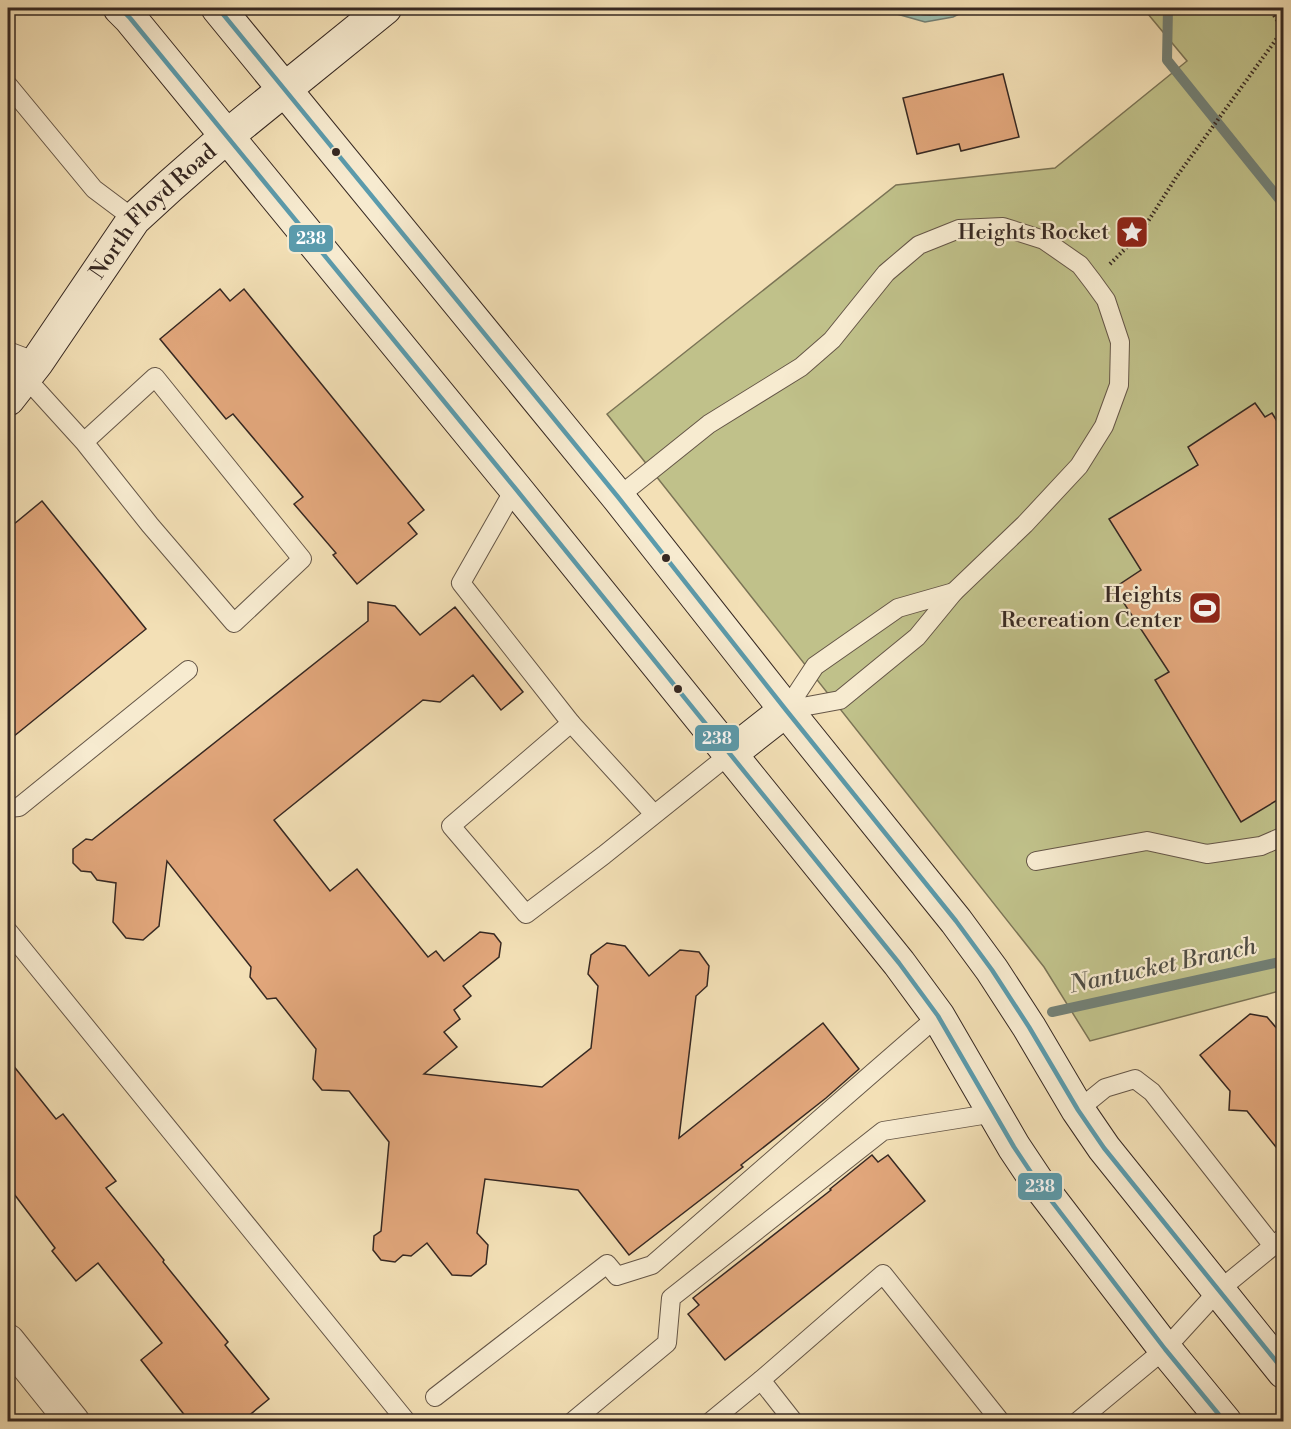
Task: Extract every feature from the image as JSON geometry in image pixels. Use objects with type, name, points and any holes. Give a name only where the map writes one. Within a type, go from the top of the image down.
[{"type":"main road","points":[[120,8],[515,488],[899,963],[938,1016],[1014,1147],[1040,1186],[1165,1349],[1225,1422]]},
{"type":"main road","points":[[218,8],[618,497],[936,895],[992,970],[1104,1148],[1284,1372]]},
{"type":"main road","name":"North Floyd Road","points":[[19,372],[134,219],[227,136],[385,8]]},
{"type":"main road","points":[[730,754],[786,710]]},
{"type":"main road","points":[[8,1341],[73,1422]]},
{"type":"lane","points":[[8,85],[94,189],[134,219]]},
{"type":"lane","points":[[618,497],[709,424],[801,368],[832,340],[886,273],[919,245],[959,229],[1003,227],[1044,240],[1080,265],[1106,300],[1120,342],[1119,385],[1104,426],[1079,466],[1025,524],[954,592],[916,637],[840,700],[786,710]]},
{"type":"lane","points":[[19,372],[84,442],[150,525],[234,623],[302,559],[155,377],[84,442]]},
{"type":"lane","points":[[515,488],[461,583],[571,723],[654,814]]},
{"type":"lane","points":[[786,710],[815,666],[898,608],[954,592]]},
{"type":"lane","points":[[8,808],[19,807],[188,670]]},
{"type":"lane","points":[[571,723],[451,826],[526,914],[730,754]]},
{"type":"lane","points":[[1036,861],[1147,841],[1207,854],[1261,846],[1284,836]]},
{"type":"lane","points":[[8,931],[407,1422]]},
{"type":"lane","points":[[435,1397],[607,1264],[617,1276],[652,1265],[938,1016]]},
{"type":"lane","points":[[1077,1422],[1165,1349],[1218,1291],[1278,1242],[1152,1092],[1135,1079],[1105,1088],[1078,1110]]},
{"type":"lane","points":[[572,1422],[667,1343],[671,1298],[884,1131],[995,1113]]},
{"type":"lane","points":[[710,1422],[884,1274],[1001,1422]]},
{"type":"lane","points":[[761,1380],[794,1422]]},
{"type":"path","points":[[1093,282],[1140,234],[1177,176],[1283,29],[1269,8]]},
{"type":"green space","points":[[1143,8],[1283,8],[1283,990],[1090,1041],[1044,967],[607,414],[896,185],[1055,168],[1187,61]]},
{"type":"water","points":[[889,8],[971,8],[953,17],[925,22],[897,14]]},
{"type":"building","points":[[1003,74],[1019,137],[961,151],[959,144],[917,154],[903,98]]},
{"type":"building","points":[[220,289],[230,301],[244,289],[424,510],[408,523],[417,534],[357,584],[333,555],[336,553],[294,504],[303,497],[233,414],[226,419],[160,339]]},
{"type":"building","name":"Heights Recreation Center","points":[[1255,403],[1265,417],[1272,413],[1283,431],[1284,796],[1241,822],[1155,680],[1169,672],[1114,588],[1141,570],[1109,519],[1198,465],[1188,447]]},
{"type":"building","points":[[42,501],[146,629],[8,741],[8,529]]},
{"type":"building","points":[[368,602],[395,606],[420,635],[455,607],[523,692],[501,710],[473,675],[440,702],[423,700],[274,820],[330,891],[357,869],[428,957],[436,951],[444,961],[480,932],[494,934],[501,943],[499,957],[463,986],[471,996],[454,1010],[460,1019],[444,1032],[457,1047],[424,1074],[542,1087],[591,1048],[598,986],[588,974],[591,955],[607,943],[625,946],[649,976],[680,950],[699,952],[709,966],[707,986],[696,996],[679,1138],[823,1023],[859,1069],[741,1165],[743,1167],[629,1255],[578,1190],[485,1179],[477,1233],[488,1245],[486,1264],[471,1276],[452,1275],[427,1243],[411,1256],[403,1255],[395,1262],[381,1260],[373,1250],[374,1236],[381,1231],[389,1142],[349,1091],[322,1090],[313,1079],[316,1049],[276,998],[267,999],[250,977],[251,967],[167,861],[159,926],[143,940],[126,938],[113,922],[116,883],[97,880],[91,872],[81,871],[73,863],[73,849],[86,839],[92,840],[368,621]]},
{"type":"building","points":[[1250,1014],[1267,1017],[1284,1037],[1284,1157],[1247,1111],[1229,1110],[1230,1091],[1200,1055]]},
{"type":"building","points":[[8,1059],[56,1119],[63,1114],[116,1181],[106,1188],[228,1342],[225,1345],[269,1399],[241,1422],[190,1422],[141,1360],[162,1343],[98,1263],[76,1281],[52,1251],[55,1248],[8,1186]]},
{"type":"building","points":[[872,1155],[878,1162],[888,1155],[925,1201],[725,1360],[688,1314],[699,1305],[693,1298]]},
{"type":"waterway","points":[[1168,8],[1167,60],[1284,205]]},
{"type":"waterway","name":"Nantucket Branch","points":[[1052,1012],[1284,961]]},
{"type":"transit line","name":"238","points":[[120,8],[515,488],[899,963],[938,1016],[1014,1147],[1040,1186],[1165,1349],[1225,1422]]},
{"type":"transit line","name":"238","points":[[218,8],[618,497],[956,921],[992,970],[1104,1148],[1284,1371]]},
{"type":"place","name":"Heights Rocket","points":[[1132,232]]},
{"type":"place","name":"Heights Recreation Center","points":[[1205,608]]}]
